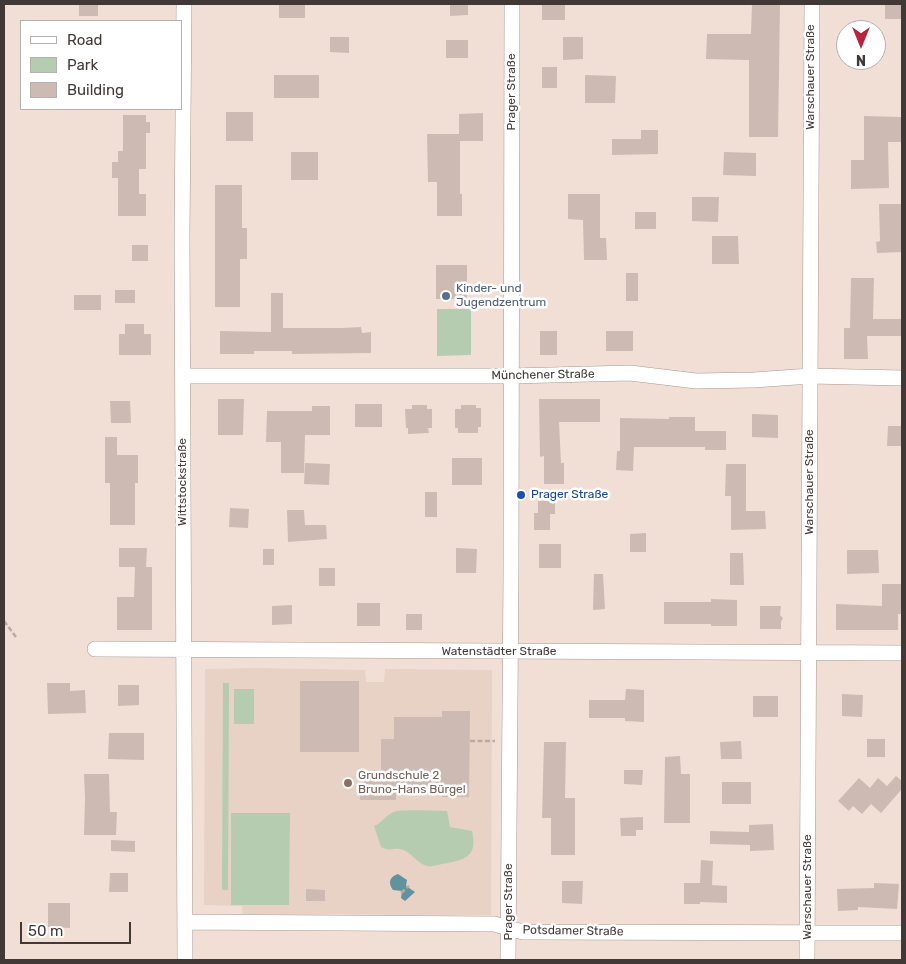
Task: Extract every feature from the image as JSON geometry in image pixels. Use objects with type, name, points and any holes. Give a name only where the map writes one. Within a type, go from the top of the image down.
[{"type":"street","name":"Wittstockstraße","points":[[184,4],[182,226],[185,960]]},
{"type":"street","name":"Prager Straße","points":[[508,960],[512,376],[512,4]]},
{"type":"street","name":"Warschauer Straße","points":[[807,960],[812,4]]},
{"type":"street","name":"Münchener Straße","points":[[183,376],[512,376],[630,373],[696,381],[754,380],[810,376],[902,378]]},
{"type":"street","name":"Watenstädter Straße","points":[[95,649],[902,653]]},
{"type":"street","name":"Potsdamer Straße","points":[[185,922],[494,924],[523,932],[902,933]]},
{"type":"path","points":[[4,621],[16,637]]},
{"type":"path","points":[[470,741],[489,741]]},
{"type":"path","points":[[401,894],[409,886]]},
{"type":"shaded area","name":"Grundschule 2 Bruno-Hans Bürgel","points":[[205,669],[365,670],[366,682],[384,682],[385,669],[492,670],[491,915],[243,914],[242,906],[204,905]]},
{"type":"green space","points":[[437,309],[471,309],[471,355],[437,356]]},
{"type":"green space","points":[[223,683],[229,683],[228,890],[222,890]]},
{"type":"green space","points":[[234,689],[254,689],[254,724],[234,724]]},
{"type":"green space","points":[[398,811],[447,811],[450,827],[472,831],[473,847],[468,856],[463,859],[429,866],[423,864],[404,850],[391,850],[381,847],[374,826],[391,813]]},
{"type":"green space","points":[[231,813],[290,813],[289,905],[231,905]]},
{"type":"water","points":[[398,874],[407,880],[406,886],[415,892],[405,901],[401,898],[402,891],[393,890],[390,885],[390,880]]},
{"type":"building","points":[[79,4],[98,4],[98,16],[79,16]]},
{"type":"building","points":[[279,4],[305,4],[305,18],[279,18]]},
{"type":"building","points":[[450,4],[468,4],[468,15],[450,16]]},
{"type":"building","points":[[542,4],[565,4],[565,20],[542,20]]},
{"type":"building","points":[[752,4],[780,4],[778,137],[749,137],[749,60],[706,59],[707,34],[751,34]]},
{"type":"building","points":[[885,4],[902,4],[902,19],[885,19]]},
{"type":"building","points":[[330,37],[349,37],[349,53],[330,52]]},
{"type":"building","points":[[563,37],[583,37],[583,59],[563,60]]},
{"type":"building","points":[[446,40],[468,40],[468,58],[446,58]]},
{"type":"building","points":[[542,67],[557,67],[557,88],[542,88]]},
{"type":"building","points":[[274,75],[319,75],[319,98],[274,98]]},
{"type":"building","points":[[585,75],[616,76],[615,103],[585,103]]},
{"type":"building","points":[[226,112],[253,112],[253,141],[226,141]]},
{"type":"building","points":[[483,113],[483,141],[460,141],[462,216],[437,216],[437,182],[428,182],[427,134],[459,134],[459,114]]},
{"type":"building","points":[[123,115],[146,115],[146,122],[150,122],[150,133],[146,133],[146,169],[139,169],[139,194],[146,194],[146,216],[118,216],[118,178],[112,178],[112,162],[118,162],[118,151],[123,151]]},
{"type":"building","points":[[864,116],[901,117],[901,142],[888,142],[889,188],[851,189],[851,160],[864,160]]},
{"type":"building","points":[[641,130],[658,130],[658,154],[612,155],[612,139],[641,139]]},
{"type":"building","points":[[291,152],[318,152],[318,180],[291,180]]},
{"type":"building","points":[[724,152],[756,153],[756,176],[723,175]]},
{"type":"building","points":[[215,185],[242,185],[242,228],[247,228],[247,259],[240,259],[240,307],[215,307]]},
{"type":"building","points":[[568,194],[600,194],[600,238],[606,238],[607,260],[584,260],[583,220],[568,219]]},
{"type":"building","points":[[692,197],[719,197],[718,222],[692,221]]},
{"type":"building","points":[[879,204],[902,204],[902,252],[877,253],[876,242],[880,241]]},
{"type":"building","points":[[635,212],[656,212],[656,229],[635,229]]},
{"type":"building","points":[[712,236],[738,236],[739,264],[712,264]]},
{"type":"building","points":[[132,245],[148,245],[148,261],[132,261]]},
{"type":"building","points":[[436,265],[467,265],[467,299],[436,299]]},
{"type":"building","points":[[626,273],[638,273],[638,301],[626,301]]},
{"type":"building","points":[[851,278],[874,278],[873,319],[902,319],[902,336],[867,336],[868,359],[844,359],[844,328],[850,328]]},
{"type":"building","points":[[115,290],[135,290],[135,303],[115,303]]},
{"type":"building","points":[[271,293],[283,293],[283,328],[361,327],[362,333],[371,332],[371,353],[292,354],[292,351],[254,351],[254,354],[220,354],[220,331],[271,332]]},
{"type":"building","points":[[74,295],[101,295],[101,310],[74,310]]},
{"type":"building","points":[[125,324],[144,324],[144,334],[151,334],[151,355],[119,355],[119,334],[125,334]]},
{"type":"building","points":[[540,331],[557,331],[557,355],[540,355]]},
{"type":"building","points":[[606,331],[633,331],[633,351],[606,351]]},
{"type":"building","points":[[218,399],[244,399],[243,435],[218,435]]},
{"type":"building","points":[[539,399],[600,399],[600,422],[559,422],[561,463],[564,463],[564,484],[544,484],[544,456],[540,457]]},
{"type":"building","points":[[110,401],[130,401],[131,423],[111,423]]},
{"type":"building","points":[[355,404],[382,404],[382,427],[355,427]]},
{"type":"building","points":[[412,405],[427,405],[427,409],[432,409],[432,428],[428,428],[429,433],[408,434],[405,409],[412,409]]},
{"type":"building","points":[[461,405],[476,405],[476,408],[481,408],[481,427],[478,427],[478,433],[458,433],[458,428],[455,428],[455,409],[461,409]]},
{"type":"building","points":[[312,406],[330,406],[330,435],[305,435],[304,473],[281,473],[281,442],[266,442],[267,411],[312,411]]},
{"type":"building","points":[[752,414],[778,415],[778,438],[752,437]]},
{"type":"building","points":[[669,417],[695,417],[695,431],[726,431],[726,450],[705,450],[705,447],[634,447],[633,471],[616,470],[617,451],[620,451],[620,418],[669,419]]},
{"type":"building","points":[[888,426],[902,426],[902,446],[887,446]]},
{"type":"building","points":[[105,437],[117,437],[117,455],[138,455],[138,483],[135,483],[135,525],[110,525],[110,483],[105,483]]},
{"type":"building","points":[[452,458],[482,458],[482,485],[452,485]]},
{"type":"building","points":[[305,463],[330,464],[329,485],[304,484]]},
{"type":"building","points":[[726,464],[746,464],[746,511],[765,511],[766,529],[731,530],[731,496],[725,496]]},
{"type":"building","points":[[425,492],[437,492],[437,517],[425,517]]},
{"type":"building","points":[[538,501],[555,501],[555,514],[550,514],[550,530],[534,530],[534,513],[538,513]]},
{"type":"building","points":[[230,508],[249,509],[248,528],[229,527]]},
{"type":"building","points":[[287,510],[304,510],[305,525],[326,525],[327,539],[288,542]]},
{"type":"building","points":[[646,533],[646,552],[630,552],[630,534]]},
{"type":"building","points":[[539,544],[561,544],[561,568],[539,568]]},
{"type":"building","points":[[119,548],[147,548],[146,567],[152,567],[152,630],[117,630],[117,597],[134,597],[135,567],[119,567]]},
{"type":"building","points":[[456,548],[477,549],[476,573],[456,573]]},
{"type":"building","points":[[263,549],[274,549],[274,565],[263,565]]},
{"type":"building","points":[[847,550],[878,550],[879,573],[847,574]]},
{"type":"building","points":[[730,553],[743,553],[744,585],[730,585]]},
{"type":"building","points":[[319,568],[335,568],[335,586],[319,586]]},
{"type":"building","points":[[594,574],[603,574],[605,609],[593,610]]},
{"type":"building","points":[[882,584],[902,584],[902,614],[898,614],[898,630],[836,630],[836,604],[882,606]]},
{"type":"building","points":[[711,599],[737,600],[737,626],[664,624],[664,602],[711,602]]},
{"type":"building","points":[[357,603],[380,603],[380,626],[357,626]]},
{"type":"building","points":[[292,605],[292,624],[272,625],[272,606]]},
{"type":"building","points":[[760,606],[781,606],[780,615],[783,618],[781,629],[760,629]]},
{"type":"building","points":[[406,614],[422,614],[422,630],[406,630]]},
{"type":"building","points":[[300,681],[359,681],[359,752],[300,752]]},
{"type":"building","points":[[47,683],[70,683],[70,691],[85,690],[86,713],[48,714]]},
{"type":"building","points":[[118,685],[139,685],[139,705],[118,706]]},
{"type":"building","points":[[626,689],[644,690],[644,722],[625,721],[625,718],[589,718],[589,700],[625,700]]},
{"type":"building","points":[[842,694],[863,695],[862,717],[842,716]]},
{"type":"building","points":[[753,696],[778,696],[778,717],[753,717]]},
{"type":"building","points":[[442,711],[470,711],[469,797],[442,797],[442,790],[396,790],[396,800],[360,800],[360,770],[381,770],[381,739],[394,739],[394,717],[442,717]]},
{"type":"building","points":[[109,733],[144,733],[144,760],[108,759]]},
{"type":"building","points":[[867,739],[885,739],[885,757],[867,757]]},
{"type":"building","points":[[741,741],[742,759],[721,759],[720,742]]},
{"type":"building","points":[[544,742],[566,742],[565,798],[575,798],[575,855],[551,855],[551,818],[542,818]]},
{"type":"building","points":[[680,756],[681,774],[690,774],[690,823],[664,823],[665,757]]},
{"type":"building","points":[[624,770],[643,770],[642,785],[624,784]]},
{"type":"building","points":[[84,774],[109,774],[110,812],[117,812],[116,835],[84,835]]},
{"type":"building","points":[[896,776],[902,781],[902,789],[881,813],[871,804],[862,814],[853,806],[849,811],[838,801],[859,778],[870,788],[878,778],[887,786]]},
{"type":"building","points":[[722,782],[751,782],[751,804],[722,804]]},
{"type":"building","points":[[643,817],[643,830],[636,830],[636,836],[621,836],[620,818]]},
{"type":"building","points":[[773,824],[774,850],[750,851],[750,845],[710,844],[710,831],[749,832],[749,825]]},
{"type":"building","points":[[111,840],[135,841],[135,852],[111,851]]},
{"type":"building","points":[[701,860],[713,861],[712,885],[727,886],[727,903],[700,902],[700,904],[684,904],[684,883],[700,883]]},
{"type":"building","points":[[110,873],[128,873],[128,892],[109,892]]},
{"type":"building","points":[[562,881],[583,881],[582,904],[562,903]]},
{"type":"building","points":[[874,883],[899,884],[897,909],[858,907],[858,910],[838,911],[837,889],[874,888]]},
{"type":"building","points":[[306,889],[325,890],[325,901],[306,901]]},
{"type":"building","points":[[48,903],[70,903],[70,928],[48,927]]},
{"type":"place","name":"Kinder- und Jugendzentrum","points":[[446,296]]},
{"type":"place","name":"Prager Straße","points":[[521,495]]},
{"type":"place","name":"Grundschule 2 Bruno-Hans Bürgel","points":[[348,783]]}]
